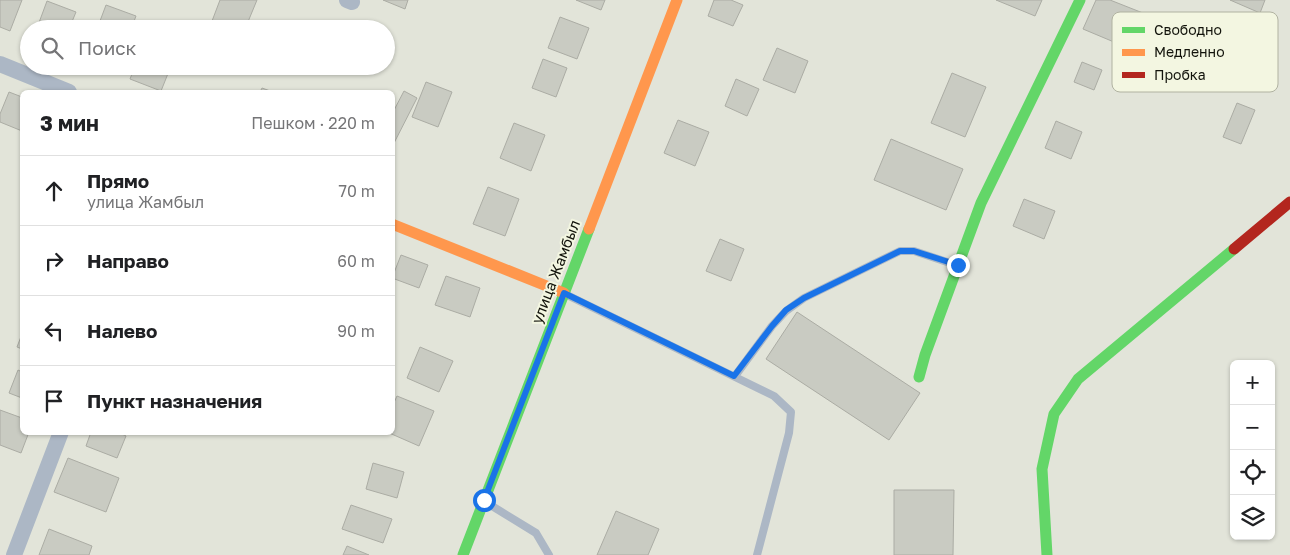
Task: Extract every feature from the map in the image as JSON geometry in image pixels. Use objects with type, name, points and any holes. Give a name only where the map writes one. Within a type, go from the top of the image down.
[{"type":"street","name":"улица Жамбыл","points":[[463,555],[678,0]]},
{"type":"street","points":[[919,378],[925,355],[981,202],[1080,0]]},
{"type":"street","points":[[0,64],[20,72]]},
{"type":"street","points":[[27,75],[64,90]]},
{"type":"street","points":[[1047,555],[1042,469],[1054,414],[1078,379],[1290,202]]},
{"type":"street","points":[[395,225],[564,293]]},
{"type":"street","points":[[14,555],[61,435]]},
{"type":"lane","points":[[734,376],[786,310],[804,298],[900,251],[914,251],[958,265]]},
{"type":"lane","points":[[564,293],[774,396],[791,412],[789,433],[757,555]]},
{"type":"lane","points":[[484,500],[536,533],[549,555]]},
{"type":"building","points":[[0,0],[22,0],[10,31],[0,27]]},
{"type":"building","points":[[220,0],[257,0],[249,20],[212,20]]},
{"type":"building","points":[[383,0],[408,0],[405,9]]},
{"type":"building","points":[[576,0],[605,0],[601,10]]},
{"type":"building","points":[[714,0],[731,0],[743,5],[733,26],[708,16]]},
{"type":"building","points":[[996,0],[1042,0],[1035,16]]},
{"type":"building","points":[[1096,0],[1110,0],[1140,12],[1112,12],[1112,41],[1083,29]]},
{"type":"building","points":[[1230,0],[1265,0],[1260,12]]},
{"type":"building","points":[[47,1],[76,12],[73,20],[40,20]]},
{"type":"building","points":[[106,5],[136,16],[134,20],[100,20]]},
{"type":"building","points":[[560,17],[589,28],[577,59],[548,48]]},
{"type":"building","points":[[777,48],[808,61],[795,93],[763,80]]},
{"type":"building","points":[[543,59],[567,68],[556,97],[532,88]]},
{"type":"building","points":[[1082,62],[1102,70],[1094,90],[1074,82]]},
{"type":"building","points":[[952,73],[986,87],[965,137],[931,123]]},
{"type":"building","points":[[132,75],[167,75],[161,90],[130,79]]},
{"type":"building","points":[[736,79],[759,89],[747,116],[725,106]]},
{"type":"building","points":[[426,82],[452,92],[438,127],[412,117]]},
{"type":"building","points":[[404,91],[417,98],[395,141],[395,108]]},
{"type":"building","points":[[9,92],[20,96],[20,130],[0,122],[0,114]]},
{"type":"building","points":[[1237,103],[1255,110],[1241,144],[1223,137]]},
{"type":"building","points":[[678,120],[709,132],[695,166],[664,153]]},
{"type":"building","points":[[1056,121],[1082,132],[1071,159],[1045,148]]},
{"type":"building","points":[[514,123],[545,135],[531,171],[500,158]]},
{"type":"building","points":[[891,139],[963,169],[946,210],[874,180]]},
{"type":"building","points":[[488,187],[519,199],[505,236],[473,224]]},
{"type":"building","points":[[1024,199],[1055,211],[1044,239],[1013,226]]},
{"type":"building","points":[[720,239],[744,249],[731,281],[706,271]]},
{"type":"building","points":[[401,255],[428,265],[419,288],[395,279],[395,270]]},
{"type":"building","points":[[446,276],[480,288],[470,317],[435,305]]},
{"type":"building","points":[[797,312],[920,393],[889,440],[766,359]]},
{"type":"building","points":[[420,347],[453,361],[439,392],[407,378]]},
{"type":"building","points":[[18,370],[20,371],[20,397],[9,393]]},
{"type":"building","points":[[397,396],[434,411],[419,446],[394,435],[395,400]]},
{"type":"building","points":[[0,410],[20,417],[20,435],[28,435],[21,453],[0,445]]},
{"type":"building","points":[[90,435],[126,436],[117,458],[86,446]]},
{"type":"building","points":[[68,458],[119,478],[106,512],[54,492]]},
{"type":"building","points":[[373,463],[404,472],[397,498],[366,489]]},
{"type":"building","points":[[894,490],[954,490],[953,555],[894,555]]},
{"type":"building","points":[[351,505],[392,519],[383,543],[342,529]]},
{"type":"building","points":[[616,511],[659,529],[648,555],[597,555]]},
{"type":"building","points":[[49,529],[92,546],[89,555],[39,555]]},
{"type":"building","points":[[347,546],[369,555],[343,555]]},
{"type":"traffic: fast","points":[[919,377],[925,355],[981,203],[1080,0]]},
{"type":"traffic: fast","points":[[463,555],[589,229]]},
{"type":"traffic: fast","points":[[1047,555],[1042,469],[1054,414],[1078,379],[1234,249]]},
{"type":"traffic: slow","points":[[589,229],[677,0]]},
{"type":"traffic: slow","points":[[395,225],[564,293]]},
{"type":"traffic: jam","points":[[1234,249],[1290,202]]},
{"type":"route","points":[[484,500],[564,293],[734,376],[786,310],[804,298],[900,251],[914,251],[958,265]]}]
